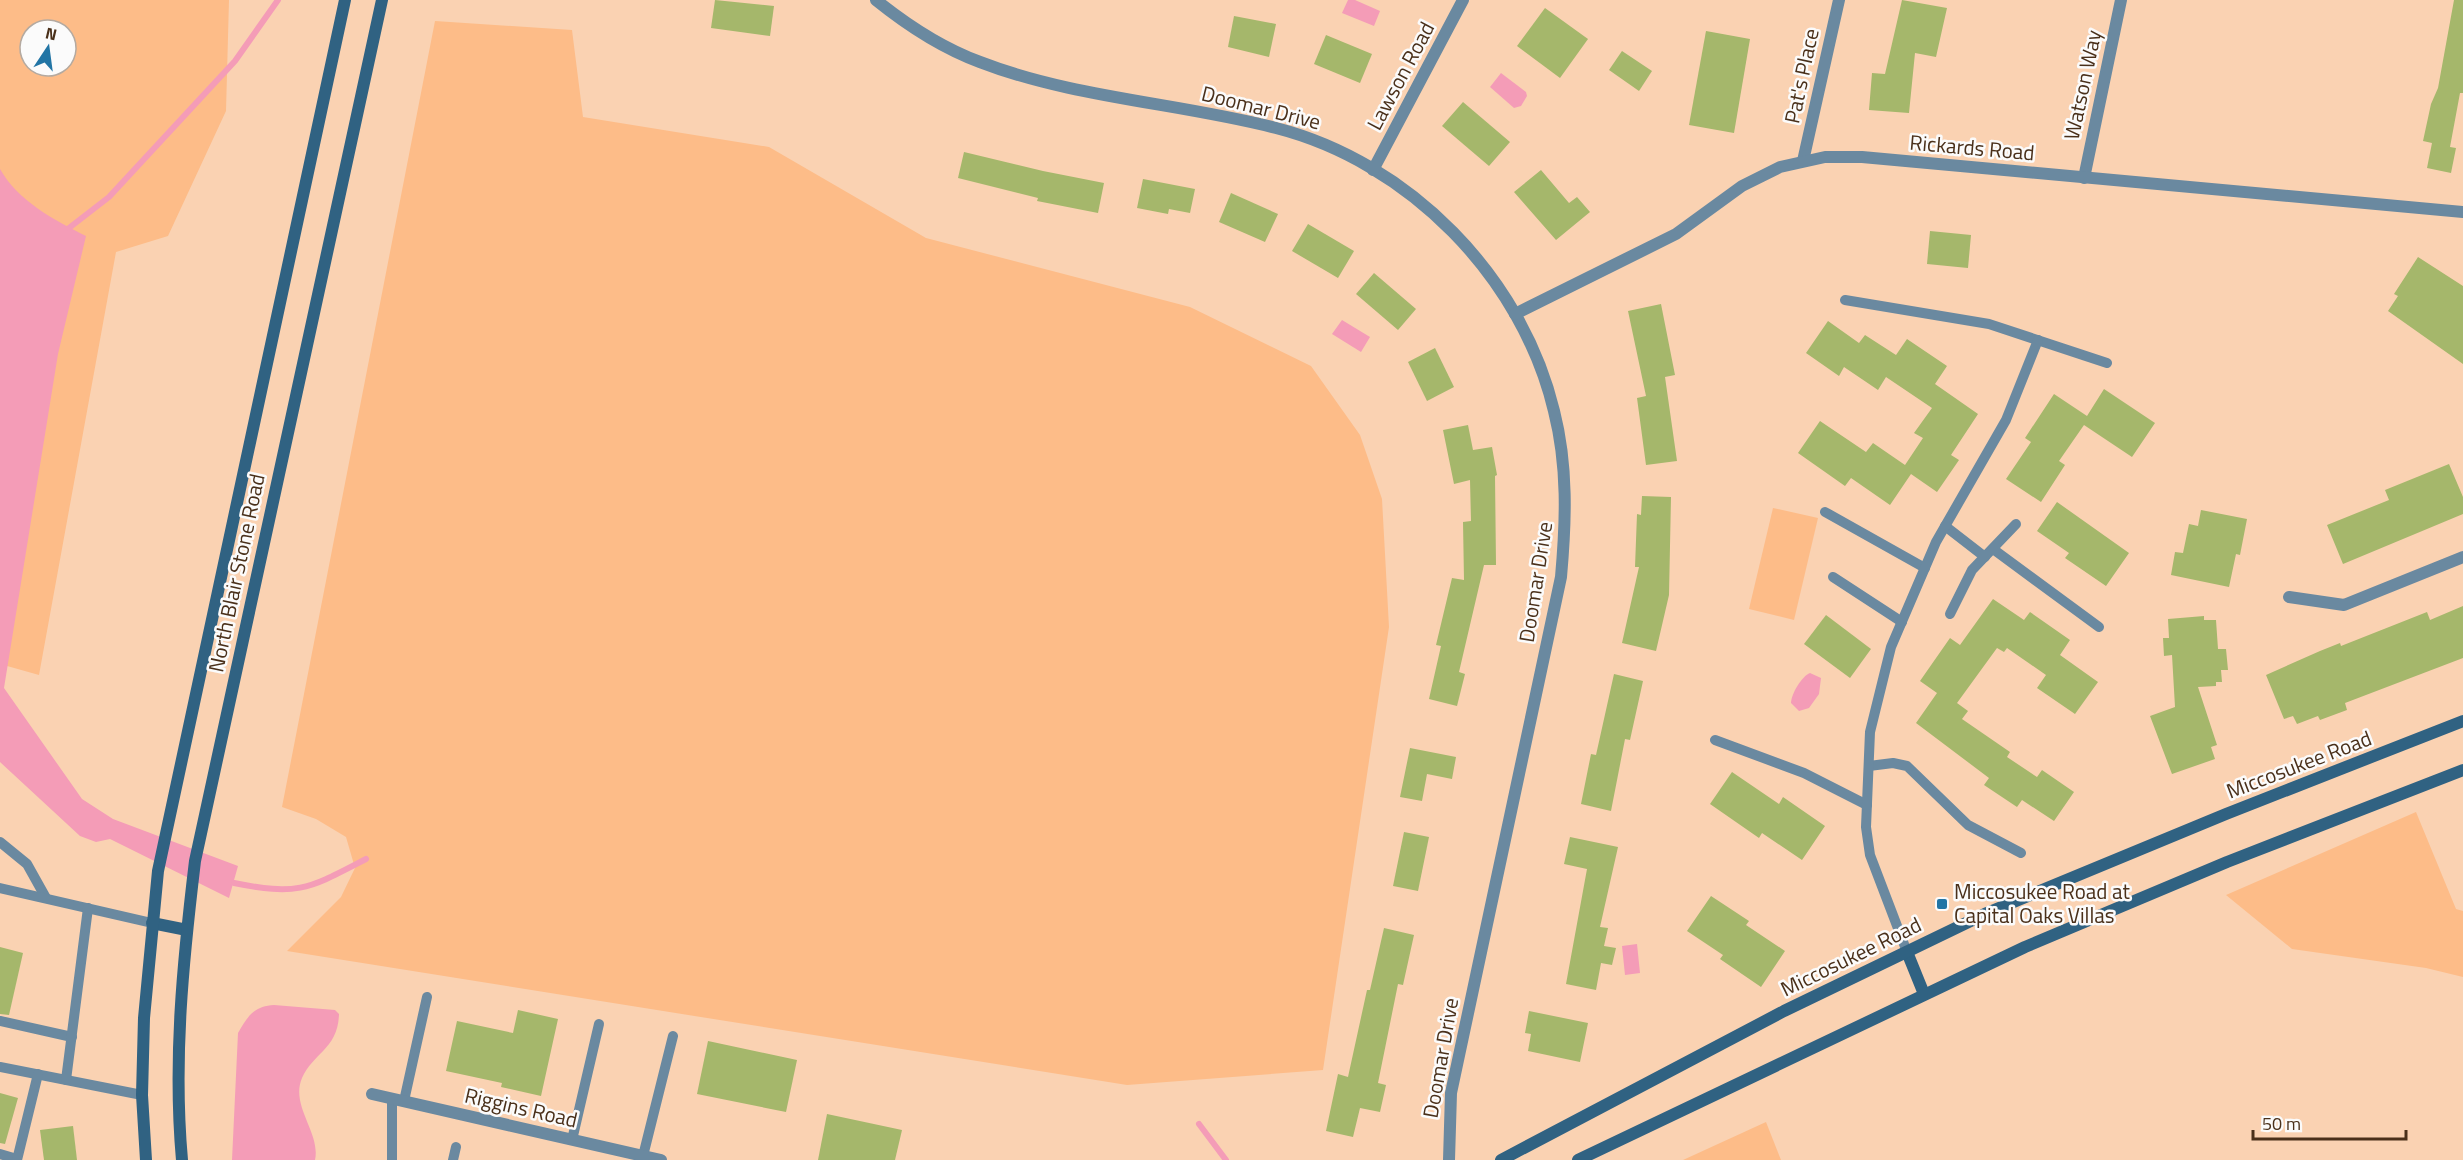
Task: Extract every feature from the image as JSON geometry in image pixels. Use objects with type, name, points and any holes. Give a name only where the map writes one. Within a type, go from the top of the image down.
[{"type":"main road","name":"North Blair Stone Road","points":[[146,1160],[142,1095],[144,1018],[158,871],[179,764],[345,0]]},
{"type":"main road","name":"North Blair Stone Road","points":[[182,1160],[178,1117],[178,1054],[182,970],[198,850],[382,0]]},
{"type":"main road","name":"Miccosukee Road","points":[[1501,1160],[1784,1011],[2007,905],[2463,721]]},
{"type":"main road","points":[[1578,1160],[1924,994],[2137,899],[2463,770]]},
{"type":"main road","points":[[152,922],[187,930]]},
{"type":"main road","points":[[1907,952],[1924,994]]},
{"type":"street","name":"Doomar Drive","points":[[876,0],[939,44],[978,62],[1021,76],[1277,128],[1339,149],[1413,196],[1457,236],[1490,274],[1534,350],[1554,410],[1564,471],[1566,520],[1561,577],[1451,1093],[1449,1160]]},
{"type":"street","name":"Lawson Road","points":[[1373,170],[1463,0]]},
{"type":"street","name":"Pat's Place","points":[[1803,161],[1839,0]]},
{"type":"street","name":"Watson Way","points":[[2084,178],[2121,0]]},
{"type":"street","name":"Rickards Road","points":[[1515,314],[1676,234],[1742,186],[1780,167],[1825,157],[1862,157],[2463,212]]},
{"type":"street","points":[[2289,597],[2344,605],[2463,557]]},
{"type":"street","name":"Riggins Road","points":[[372,1094],[642,1158],[661,1160]]},
{"type":"lane","points":[[1845,300],[1989,324],[2107,363]]},
{"type":"lane","points":[[1907,952],[1870,855],[1866,827],[1870,732],[1891,647],[1945,526],[2006,420],[2038,340]]},
{"type":"lane","points":[[1825,512],[1925,568]]},
{"type":"lane","points":[[1950,614],[1972,570],[2016,524]]},
{"type":"lane","points":[[1945,526],[2099,627]]},
{"type":"lane","points":[[1833,577],[1902,622]]},
{"type":"lane","points":[[1715,740],[1804,773],[1867,805]]},
{"type":"lane","points":[[1869,766],[1893,763],[1906,766],[1968,825],[2021,853]]},
{"type":"lane","points":[[0,842],[27,864],[46,898]]},
{"type":"lane","points":[[0,888],[152,922]]},
{"type":"lane","points":[[66,1080],[88,908]]},
{"type":"lane","points":[[392,1160],[398,1100],[427,997]]},
{"type":"lane","points":[[0,1021],[72,1037]]},
{"type":"lane","points":[[572,1140],[599,1024]]},
{"type":"lane","points":[[642,1158],[673,1036]]},
{"type":"lane","points":[[0,1067],[142,1095]]},
{"type":"lane","points":[[0,1154],[17,1160],[38,1074]]},
{"type":"lane","points":[[453,1160],[456,1147]]},
{"type":"shaded area","points":[[0,0],[229,0],[226,111],[168,236],[116,252],[39,675],[0,664]]},
{"type":"shaded area","points":[[1348,0],[1355,0],[1380,11],[1374,26],[1342,13]]},
{"type":"shaded area","points":[[435,21],[572,30],[583,117],[769,147],[926,238],[1190,307],[1311,366],[1360,435],[1382,499],[1389,627],[1323,1070],[1127,1085],[287,951],[341,897],[355,868],[346,837],[316,819],[282,807]]},
{"type":"shaded area","points":[[1501,73],[1526,92],[1527,96],[1521,106],[1514,108],[1490,87]]},
{"type":"shaded area","points":[[0,169],[27,200],[49,216],[86,236],[58,354],[4,688],[82,799],[113,819],[238,866],[229,898],[110,839],[96,842],[80,836],[0,762]]},
{"type":"shaded area","points":[[1342,320],[1370,337],[1361,352],[1332,334]]},
{"type":"shaded area","points":[[1773,508],[1818,518],[1794,620],[1749,609]]},
{"type":"shaded area","points":[[1810,673],[1821,678],[1819,694],[1809,708],[1799,711],[1791,703],[1791,699],[1800,681]]},
{"type":"shaded area","points":[[2416,812],[2456,909],[2463,911],[2463,977],[2426,968],[2292,949],[2226,895]]},
{"type":"shaded area","points":[[1637,944],[1640,973],[1625,975],[1622,946]]},
{"type":"shaded area","points":[[274,1005],[335,1010],[339,1014],[338,1026],[330,1043],[312,1062],[299,1088],[302,1109],[314,1140],[315,1160],[232,1160],[238,1033],[252,1013],[261,1007]]},
{"type":"shaded area","points":[[1766,1122],[1781,1160],[1683,1160]]},
{"type":"building","points":[[715,0],[774,6],[770,36],[711,28]]},
{"type":"building","points":[[1902,0],[1947,8],[1936,57],[1915,53],[1909,113],[1869,110],[1872,73],[1885,74]]},
{"type":"building","points":[[2454,0],[2463,0],[2463,93],[2460,93],[2450,147],[2456,148],[2451,173],[2427,168],[2432,143],[2423,141],[2431,104],[2438,88]]},
{"type":"building","points":[[1545,8],[1588,39],[1560,78],[1517,46]]},
{"type":"building","points":[[1234,16],[1276,24],[1269,57],[1228,47]]},
{"type":"building","points":[[1706,31],[1750,39],[1734,133],[1689,125]]},
{"type":"building","points":[[1326,35],[1372,54],[1360,83],[1314,64]]},
{"type":"building","points":[[1622,51],[1652,71],[1639,91],[1609,70]]},
{"type":"building","points":[[1463,102],[1510,142],[1489,166],[1442,126]]},
{"type":"building","points":[[964,152],[1104,183],[1098,213],[1037,201],[1038,198],[958,178]]},
{"type":"building","points":[[1541,170],[1569,203],[1577,197],[1590,212],[1556,240],[1514,192]]},
{"type":"building","points":[[1143,179],[1195,189],[1190,213],[1169,209],[1168,214],[1137,208]]},
{"type":"building","points":[[1231,193],[1278,214],[1265,242],[1219,222]]},
{"type":"building","points":[[1308,224],[1354,251],[1338,278],[1292,251]]},
{"type":"building","points":[[1930,231],[1971,235],[1968,268],[1927,264]]},
{"type":"building","points":[[2418,257],[2463,286],[2463,364],[2388,311],[2398,296],[2394,294]]},
{"type":"building","points":[[1374,273],[1416,309],[1398,330],[1356,294]]},
{"type":"building","points":[[1661,304],[1675,375],[1665,377],[1677,461],[1646,465],[1637,398],[1646,396],[1628,311]]},
{"type":"building","points":[[1828,321],[1859,343],[1865,335],[1896,355],[1907,339],[1947,366],[1935,384],[1978,414],[1951,455],[1959,460],[1937,492],[1911,474],[1890,505],[1851,478],[1845,486],[1798,453],[1820,421],[1866,452],[1873,443],[1905,465],[1923,438],[1914,433],[1932,408],[1886,377],[1878,390],[1844,367],[1839,376],[1806,353]]},
{"type":"building","points":[[1435,348],[1454,387],[1427,401],[1408,362]]},
{"type":"building","points":[[2104,389],[2155,423],[2132,457],[2084,425],[2059,461],[2065,465],[2041,502],[2006,479],[2031,442],[2025,438],[2054,394],[2087,416]]},
{"type":"building","points":[[1468,425],[1473,450],[1492,447],[1497,475],[1495,476],[1496,565],[1484,565],[1459,672],[1465,674],[1457,706],[1429,699],[1441,646],[1436,645],[1452,578],[1464,580],[1463,522],[1471,521],[1470,480],[1454,484],[1443,430]]},
{"type":"building","points":[[2449,464],[2463,497],[2463,514],[2343,564],[2327,525],[2389,500],[2385,490]]},
{"type":"building","points":[[1642,496],[1671,497],[1669,595],[1656,651],[1622,643],[1639,567],[1635,567],[1637,514],[1641,515]]},
{"type":"building","points":[[2057,502],[2129,553],[2106,586],[2065,558],[2069,553],[2037,531]]},
{"type":"building","points":[[2201,510],[2247,519],[2240,555],[2236,554],[2229,587],[2171,575],[2175,552],[2183,553],[2189,524],[2198,526]]},
{"type":"building","points":[[1993,599],[2024,620],[2030,612],[2070,640],[2060,655],[2098,682],[2075,714],[2037,688],[2046,675],[2007,648],[2004,652],[1997,648],[1957,703],[1968,711],[1962,719],[2010,752],[2007,757],[2037,777],[2042,770],[2074,792],[2054,821],[2022,800],[2017,807],[1984,785],[1989,778],[1916,723],[1937,693],[1920,681],[1950,638],[1960,645]]},
{"type":"building","points":[[2463,606],[2463,658],[2345,703],[2347,710],[2320,720],[2318,716],[2297,724],[2293,716],[2284,719],[2266,675],[2340,643],[2341,646],[2427,612],[2430,620]]},
{"type":"building","points":[[1826,615],[1871,649],[1850,678],[1804,644]]},
{"type":"building","points":[[2204,616],[2204,620],[2216,620],[2218,649],[2226,649],[2228,670],[2221,670],[2222,682],[2216,682],[2216,686],[2198,687],[2217,745],[2211,747],[2215,759],[2172,774],[2150,716],[2175,707],[2172,655],[2164,656],[2163,638],[2169,638],[2168,619]]},
{"type":"building","points":[[1614,674],[1643,681],[1630,740],[1625,739],[1611,811],[1581,804],[1591,754],[1596,755]]},
{"type":"building","points":[[1410,748],[1456,757],[1452,779],[1427,774],[1422,801],[1400,797]]},
{"type":"building","points":[[1732,772],[1779,804],[1783,797],[1825,826],[1802,860],[1762,833],[1759,838],[1710,804]]},
{"type":"building","points":[[1404,832],[1429,837],[1418,891],[1393,886]]},
{"type":"building","points":[[1570,837],[1618,847],[1600,927],[1608,928],[1604,946],[1616,948],[1612,965],[1601,963],[1596,990],[1566,984],[1587,869],[1564,864]]},
{"type":"building","points":[[1711,896],[1749,921],[1746,925],[1785,951],[1761,987],[1720,959],[1723,955],[1687,931]]},
{"type":"building","points":[[1384,928],[1414,935],[1403,985],[1398,984],[1378,1083],[1386,1085],[1380,1112],[1360,1108],[1353,1137],[1326,1131],[1338,1074],[1348,1077],[1367,990],[1370,990]]},
{"type":"building","points":[[0,947],[23,953],[9,1015],[0,1014]]},
{"type":"building","points":[[518,1010],[558,1019],[541,1096],[501,1087],[502,1083],[446,1071],[457,1021],[513,1033]]},
{"type":"building","points":[[1529,1011],[1588,1023],[1580,1062],[1528,1051],[1531,1034],[1525,1033]]},
{"type":"building","points":[[708,1041],[797,1060],[786,1112],[697,1094]]},
{"type":"building","points":[[0,1093],[18,1098],[5,1144],[0,1143]]},
{"type":"building","points":[[827,1114],[902,1130],[895,1160],[818,1160]]},
{"type":"building","points":[[73,1126],[77,1160],[44,1160],[40,1130]]},
{"type":"waterway","points":[[69,228],[109,197],[235,61],[278,0]]},
{"type":"waterway","points":[[234,883],[274,889],[303,887],[330,877],[366,859]]},
{"type":"waterway","points":[[1199,1124],[1226,1160]]},
{"type":"place","name":"Miccosukee Road at Capital Oaks Villas","points":[[1942,904]]}]
